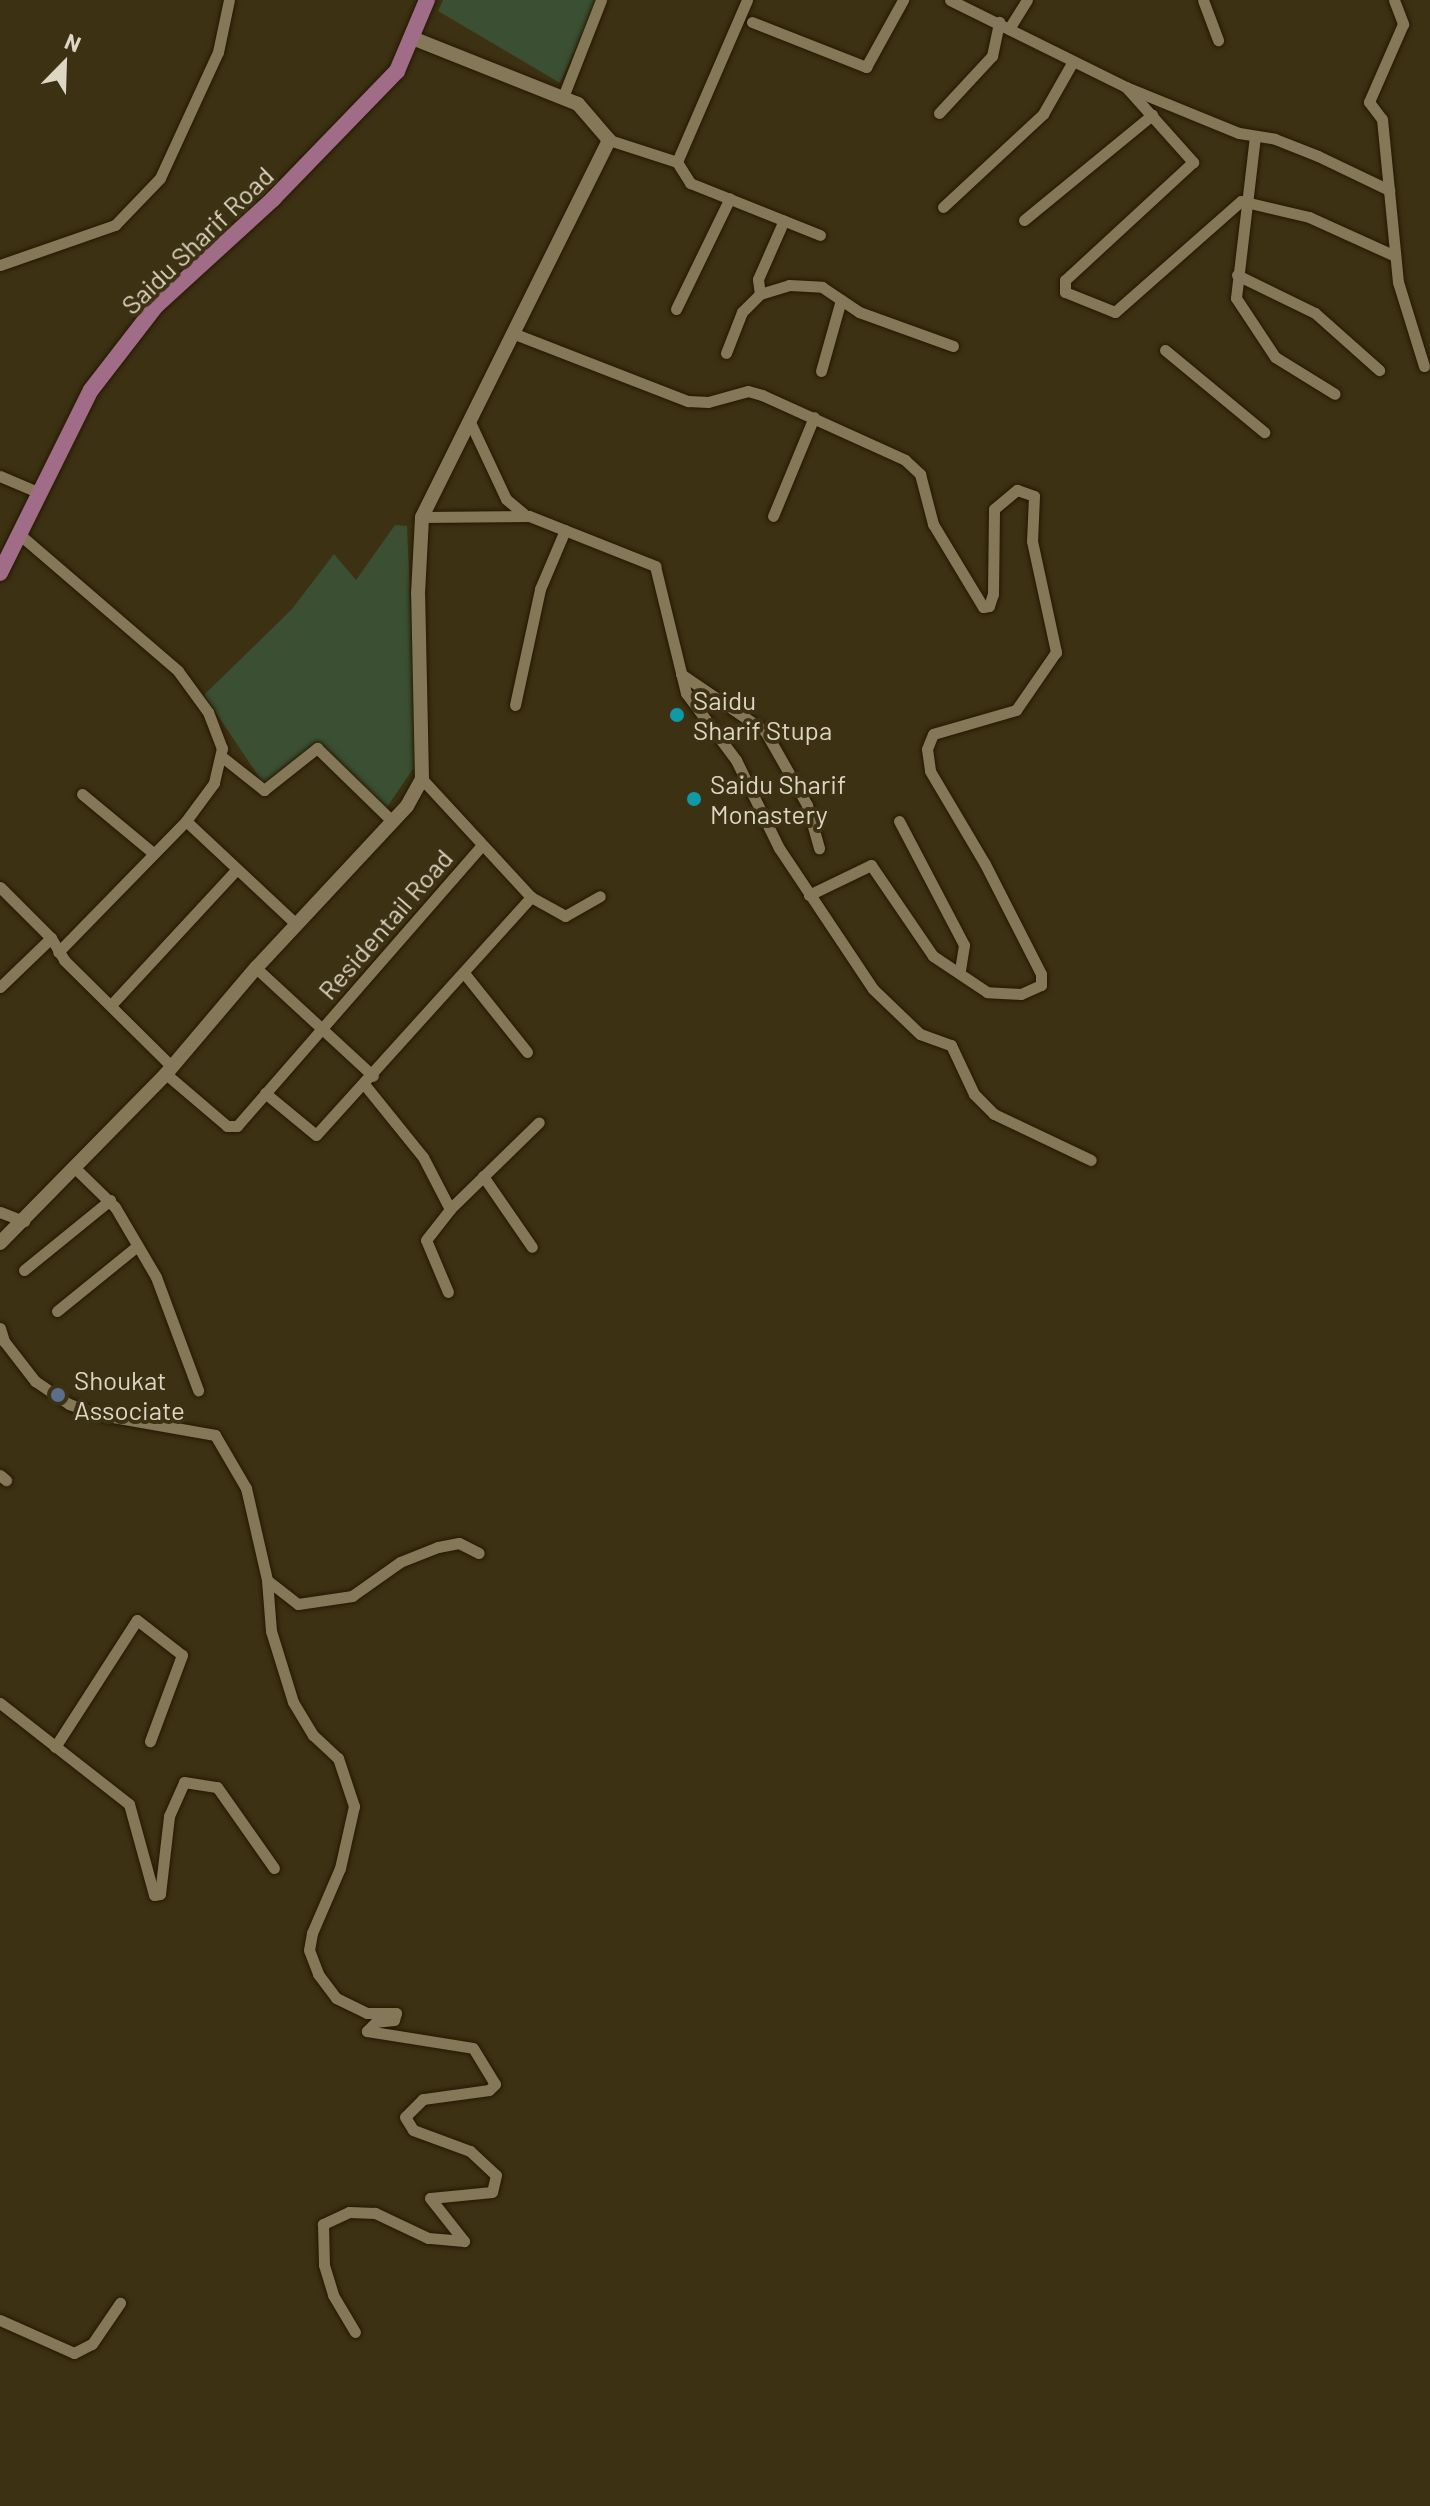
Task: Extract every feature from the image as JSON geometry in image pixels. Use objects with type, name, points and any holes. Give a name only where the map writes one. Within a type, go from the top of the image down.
[{"type":"main road","name":"Saidu Sharif Road","points":[[0,573],[91,390],[156,306],[273,199],[397,71],[427,0]]},
{"type":"street","points":[[0,265],[115,225],[160,178],[218,52],[229,0]]},
{"type":"street","points":[[563,97],[601,0]]},
{"type":"street","points":[[677,162],[747,0]]},
{"type":"street","points":[[752,22],[866,67],[903,0]]},
{"type":"street","points":[[950,0],[1010,27],[1072,63],[1126,87],[1255,136],[1318,156],[1389,190]]},
{"type":"street","points":[[1010,27],[1027,0]]},
{"type":"street","points":[[1203,0],[1218,40]]},
{"type":"street","points":[[1394,0],[1403,24],[1369,102],[1382,119],[1398,282],[1424,366]]},
{"type":"street","points":[[939,113],[992,56],[999,22]]},
{"type":"street","points":[[412,38],[563,97],[589,113],[609,140],[677,162],[690,183],[820,235]]},
{"type":"street","points":[[943,207],[1043,114],[1072,63]]},
{"type":"street","points":[[1126,87],[1191,157],[1190,167],[1065,280],[1065,292],[1115,312],[1241,201],[1251,206],[1309,217],[1395,256]]},
{"type":"street","points":[[1024,220],[1152,115]]},
{"type":"street","points":[[1255,136],[1251,206],[1237,275],[1236,298],[1269,351],[1335,394]]},
{"type":"street","points":[[1,1239],[24,1221],[76,1169],[169,1071],[256,968],[392,821],[422,779],[418,594],[422,517],[609,140]]},
{"type":"street","points":[[676,309],[730,198]]},
{"type":"street","points":[[760,294],[758,279],[784,220]]},
{"type":"street","points":[[1237,275],[1315,313],[1379,370]]},
{"type":"street","points":[[726,353],[742,312],[760,294],[789,285],[822,287],[859,312],[953,346]]},
{"type":"street","points":[[821,371],[841,300]]},
{"type":"street","points":[[515,334],[688,401],[708,402],[748,391],[814,417],[914,466],[945,549],[983,607],[989,606],[993,594],[994,509],[1017,490],[1034,496],[1032,541],[1056,652],[1016,710],[933,734],[927,749],[930,771],[985,864],[1042,982],[1032,992],[993,994],[927,951],[871,865],[809,895]]},
{"type":"street","points":[[1165,350],[1264,432]]},
{"type":"street","points":[[773,516],[814,417]]},
{"type":"street","points":[[469,420],[506,499],[529,516],[655,566],[686,693],[736,760],[779,848],[873,989],[920,1034],[951,1045],[974,1094],[994,1114],[1091,1160]]},
{"type":"street","points":[[0,476],[40,493]]},
{"type":"street","points":[[422,517],[529,516]]},
{"type":"street","points":[[515,705],[540,589],[565,530]]},
{"type":"street","points":[[19,534],[178,671],[208,712],[221,756],[214,783],[186,821],[58,952]]},
{"type":"street","points":[[680,674],[765,731],[807,805],[819,848]]},
{"type":"street","points":[[221,756],[264,790],[317,748],[392,821]]},
{"type":"street","points":[[422,779],[531,897],[565,916],[600,896]]},
{"type":"street","points":[[82,794],[153,853]]},
{"type":"street","points":[[186,821],[296,924]]},
{"type":"street","points":[[899,821],[964,945],[960,971]]},
{"type":"street","name":"Residentail Road","points":[[169,1071],[232,1127],[323,1030],[481,846]]},
{"type":"street","points":[[111,1005],[237,869]]},
{"type":"street","points":[[0,887],[51,938],[58,952],[111,1005],[169,1071]]},
{"type":"street","points":[[265,1093],[316,1135],[531,897]]},
{"type":"street","points":[[0,987],[51,938]]},
{"type":"street","points":[[256,968],[323,1030],[368,1080],[423,1157],[450,1209]]},
{"type":"street","points":[[464,973],[527,1052]]},
{"type":"street","points":[[448,1292],[426,1240],[450,1209],[539,1122]]},
{"type":"street","points":[[76,1169],[110,1200],[156,1277],[198,1390]]},
{"type":"street","points":[[483,1176],[532,1247]]},
{"type":"street","points":[[24,1270],[110,1200]]},
{"type":"street","points":[[0,1212],[24,1221]]},
{"type":"street","points":[[57,1311],[136,1247]]},
{"type":"street","points":[[0,1328],[4,1341],[35,1381],[69,1404],[96,1414],[215,1435],[246,1488],[267,1580],[271,1631],[293,1702],[313,1735],[338,1758],[354,1806],[340,1868],[312,1933],[309,1950],[318,1974],[336,1998],[367,2013],[396,2013],[394,2020],[376,2022],[367,2031],[473,2048],[495,2084],[489,2090],[423,2099],[405,2117],[413,2130],[470,2151],[496,2175],[492,2192],[430,2198],[464,2241],[428,2238],[375,2213],[349,2212],[323,2224],[324,2265],[333,2295],[355,2332]]},
{"type":"street","points":[[267,1580],[298,1604],[319,1603],[352,1596],[400,1562],[438,1547],[459,1543],[479,1553]]},
{"type":"street","points":[[55,1747],[137,1620],[182,1655],[150,1741]]},
{"type":"street","points":[[0,1703],[129,1804],[154,1895],[160,1894],[169,1816],[184,1782],[217,1787],[274,1868]]},
{"type":"street","points":[[0,2320],[74,2353],[92,2344],[120,2303]]},
{"type":"green space","points":[[443,0],[598,0],[560,83],[438,11]]},
{"type":"green space","points":[[395,525],[407,526],[417,763],[385,810],[317,741],[265,786],[204,695],[292,609],[334,554],[356,580]]},
{"type":"place","name":"Saidu Sharif Stupa","points":[[677,715]]},
{"type":"place","name":"Saidu Sharif Monastery","points":[[694,799]]},
{"type":"place","name":"Shoukat Associate","points":[[58,1395]]}]
